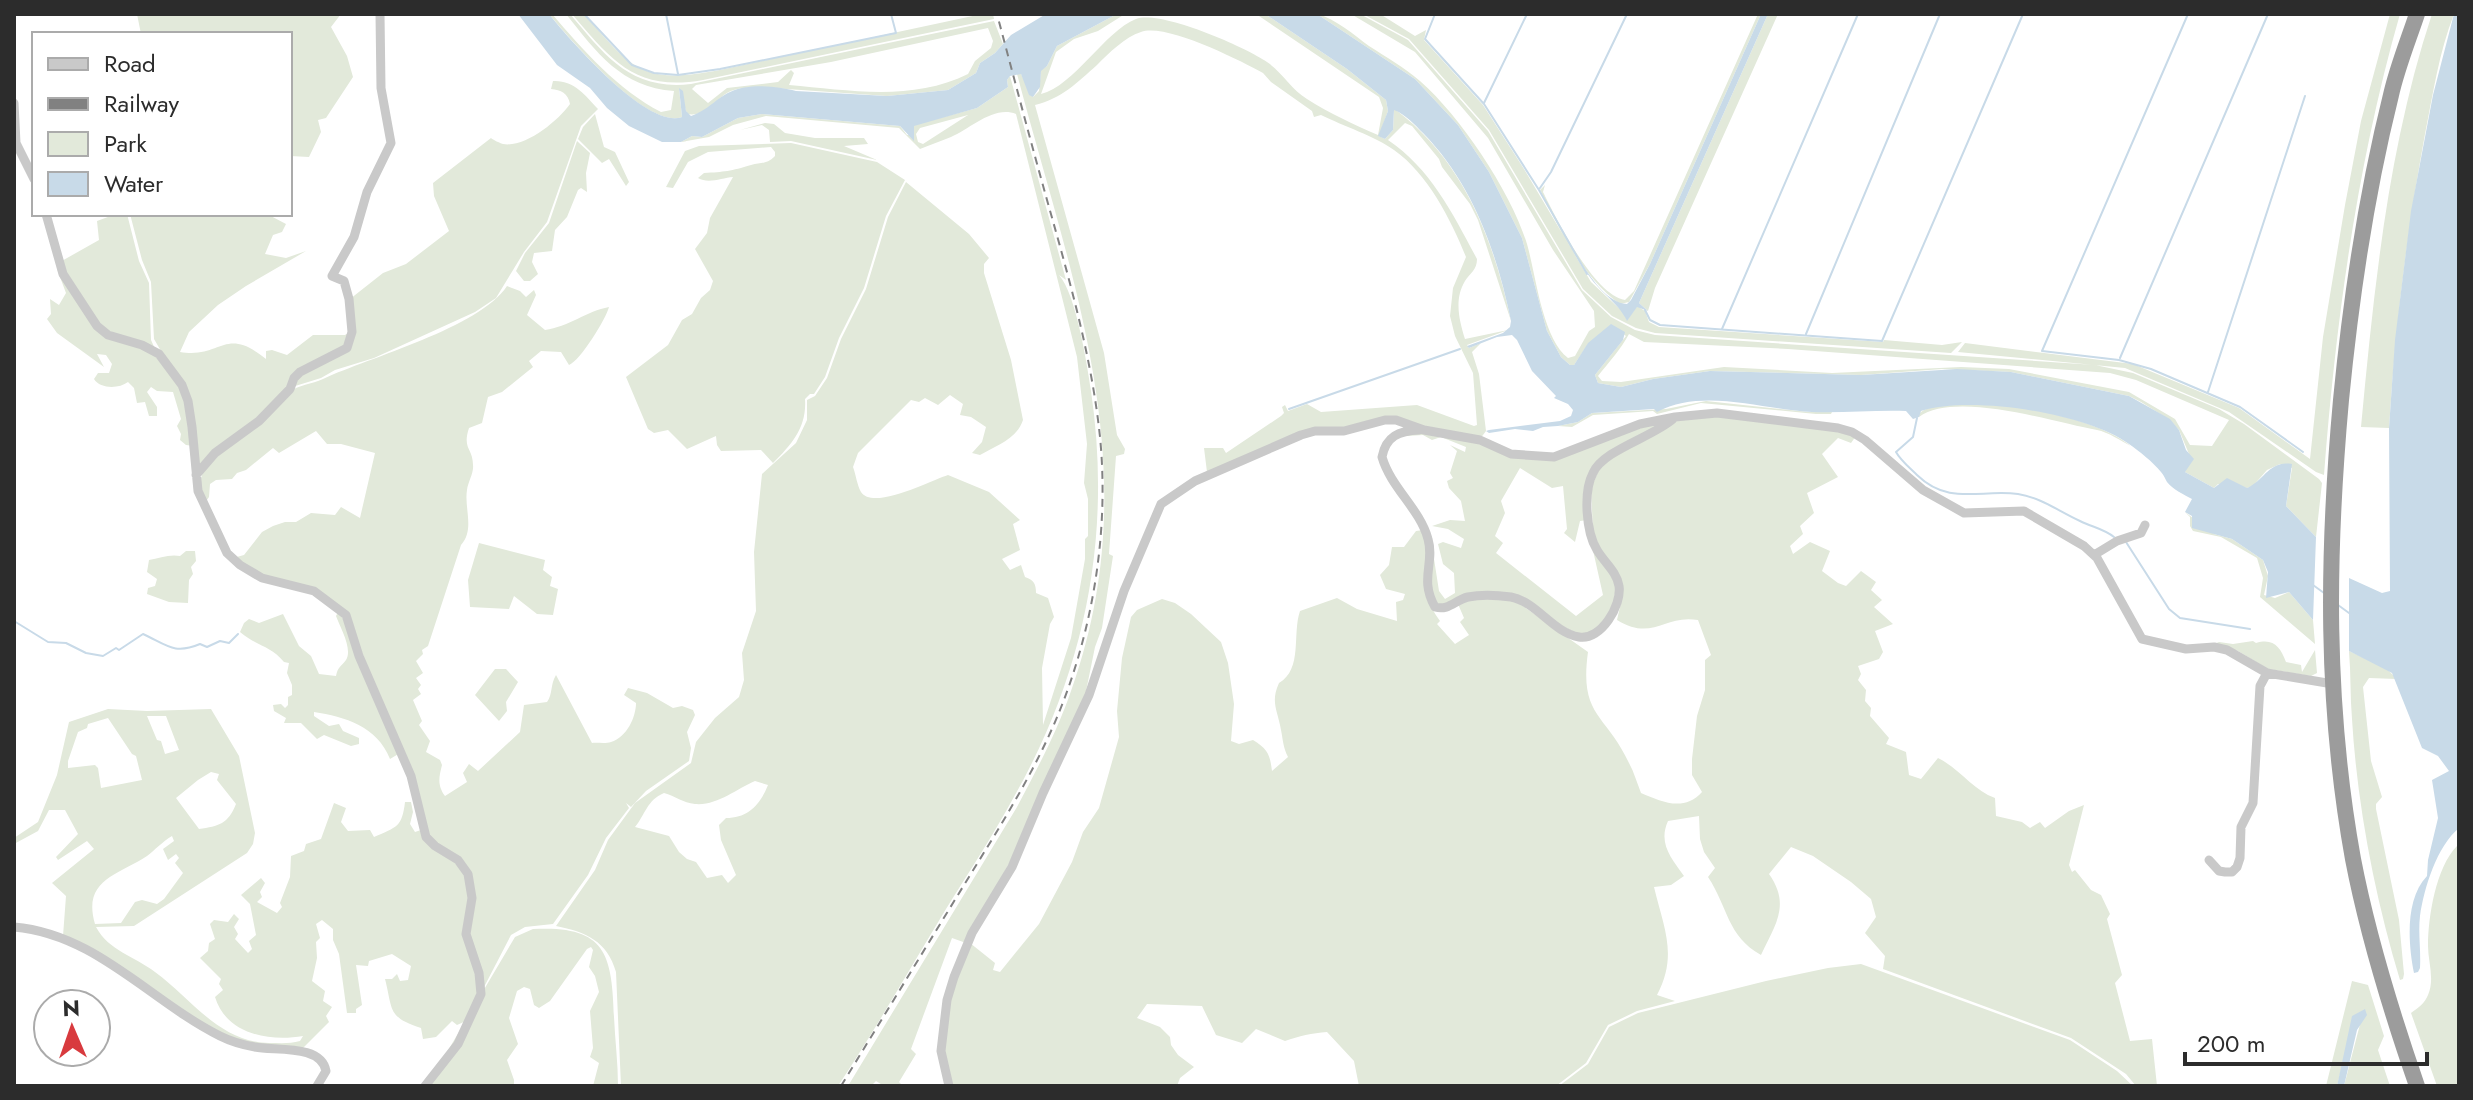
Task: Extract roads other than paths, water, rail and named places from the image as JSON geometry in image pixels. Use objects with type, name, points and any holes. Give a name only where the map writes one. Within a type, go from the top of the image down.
[{"type":"highway","points":[[2417,14],[2391,94],[2351,298],[2329,562],[2332,676],[2353,859],[2377,967],[2417,1086]]},
{"type":"street","points":[[196,476],[215,453],[259,421],[290,389],[300,372],[340,353],[350,341],[351,315],[347,288],[344,281],[332,276],[354,237],[367,192],[391,143],[381,88],[380,14]]},
{"type":"street","points":[[14,103],[16,143],[32,175]]},
{"type":"street","points":[[47,216],[63,274],[97,326],[108,335],[142,345],[159,354],[182,385],[188,401],[196,476],[203,504],[232,559],[262,578],[314,591],[346,615],[359,656],[411,776],[426,837],[458,860],[468,874],[472,898],[466,934],[479,973],[481,994],[458,1044],[425,1086]]},
{"type":"street","points":[[949,1086],[941,1051],[947,1000],[954,977],[972,933],[1012,867],[1089,695],[1124,591],[1161,504],[1195,481],[1301,435],[1315,431],[1344,431],[1396,420],[1424,430],[1480,440],[1511,454],[1554,457],[1622,429],[1675,417],[1717,413],[1852,432],[1939,501],[1964,513],[2024,511],[2094,555],[2142,639],[2186,649],[2214,647],[2227,650],[2267,673],[2332,676]]},
{"type":"street","points":[[1424,430],[1396,434],[1389,440],[1382,457],[1401,495],[1425,528],[1430,543],[1427,586],[1435,607],[1442,609],[1472,597],[1515,597],[1541,612],[1563,631],[1584,637],[1601,631],[1620,593],[1619,581],[1596,549],[1591,534],[1588,491],[1591,476],[1601,462],[1662,428],[1675,417]]},
{"type":"street","points":[[2094,555],[2117,541],[2141,533],[2145,525]]},
{"type":"street","points":[[2209,860],[2219,871],[2232,872],[2240,858],[2241,827],[2253,803],[2260,686],[2267,673]]},
{"type":"street","points":[[14,927],[38,929],[91,952],[219,1035],[253,1047],[313,1055],[322,1060],[326,1071],[317,1086]]},
{"type":"water","points":[[518,14],[549,14],[610,80],[630,97],[667,117],[682,117],[679,88],[683,91],[686,111],[691,116],[730,92],[754,86],[887,96],[948,90],[976,73],[980,63],[995,53],[1011,35],[1046,14],[1117,14],[1057,46],[1041,71],[1040,87],[1033,97],[1029,95],[1021,74],[1010,76],[1008,87],[977,108],[914,126],[914,141],[900,126],[762,114],[738,118],[702,137],[662,142],[629,126],[607,108],[590,88],[557,65]]},
{"type":"water","points":[[1265,14],[1317,14],[1415,79],[1458,125],[1489,172],[1522,238],[1547,331],[1561,357],[1574,365],[1588,343],[1611,324],[1625,332],[1623,340],[1595,375],[1598,383],[1621,387],[1710,371],[1861,375],[1957,369],[2011,372],[2129,396],[2170,419],[2194,459],[2185,472],[2214,488],[2227,478],[2247,488],[2272,468],[2292,464],[2286,506],[2316,537],[2313,620],[2289,592],[2266,598],[2268,572],[2263,560],[2232,539],[2192,528],[2192,516],[2185,512],[2192,499],[2169,485],[2158,468],[2141,453],[2110,433],[2057,416],[1997,406],[1969,405],[1921,411],[1919,417],[1913,419],[1906,411],[1812,412],[1714,400],[1675,405],[1657,412],[1654,409],[1592,413],[1578,422],[1533,431],[1515,429],[1489,433],[1486,431],[1560,421],[1571,416],[1573,410],[1568,404],[1554,398],[1556,396],[1532,371],[1512,335],[1497,337],[1469,348],[1467,346],[1503,333],[1510,327],[1511,321],[1490,245],[1469,197],[1441,153],[1410,120],[1394,110],[1393,130],[1385,139],[1378,136],[1388,111],[1386,100],[1347,69]]},
{"type":"water","points":[[1761,14],[1768,14],[1639,303],[1648,311],[1637,307],[1627,321],[1583,266],[1614,300],[1627,304],[1631,300],[1650,264]]},
{"type":"water","points":[[2454,14],[2459,14],[2459,828],[2444,845],[2428,881],[2420,916],[2420,968],[2414,973],[2410,948],[2412,909],[2427,876],[2438,818],[2432,780],[2449,771],[2438,756],[2422,748],[2392,673],[2349,651],[2349,578],[2382,593],[2390,591],[2389,428],[2395,340],[2411,211],[2433,95]]},
{"type":"water","points":[[2365,1009],[2367,1015],[2357,1030],[2344,1086],[2337,1086],[2352,1016]]},
{"type":"waterway","points":[[584,14],[632,65],[654,73],[678,75],[896,33],[891,14]]},
{"type":"waterway","points":[[666,14],[678,74]]},
{"type":"waterway","points":[[1435,14],[1425,39],[1484,104],[1539,190],[1587,274]]},
{"type":"waterway","points":[[1484,103],[1527,14]]},
{"type":"waterway","points":[[1540,188],[1551,172],[1627,14]]},
{"type":"waterway","points":[[1722,329],[1858,14]]},
{"type":"waterway","points":[[1806,334],[1940,14]]},
{"type":"waterway","points":[[1645,310],[1650,320],[1660,325],[1882,341],[2023,14]]},
{"type":"waterway","points":[[2188,14],[2042,351],[2119,360],[2151,369],[2240,407],[2303,452]]},
{"type":"waterway","points":[[2120,358],[2268,14]]},
{"type":"waterway","points":[[2208,392],[2305,96]]},
{"type":"waterway","points":[[1289,409],[1460,349]]},
{"type":"waterway","points":[[1917,418],[1913,437],[1896,452],[1929,485],[1953,493],[2027,496],[2114,537]]},
{"type":"waterway","points":[[2126,542],[2169,609],[2180,618],[2250,629]]},
{"type":"waterway","points":[[2313,585],[2324,593]]},
{"type":"waterway","points":[[2338,605],[2349,613]]},
{"type":"waterway","points":[[14,621],[48,642],[66,643],[86,653],[103,656],[116,648],[119,650],[143,634],[177,649],[200,644],[207,647],[220,641],[229,643],[238,634]]},
{"type":"railway","points":[[841,1086],[1028,778],[1072,678],[1096,576],[1102,471],[1092,379],[1072,292],[997,14]]}]
